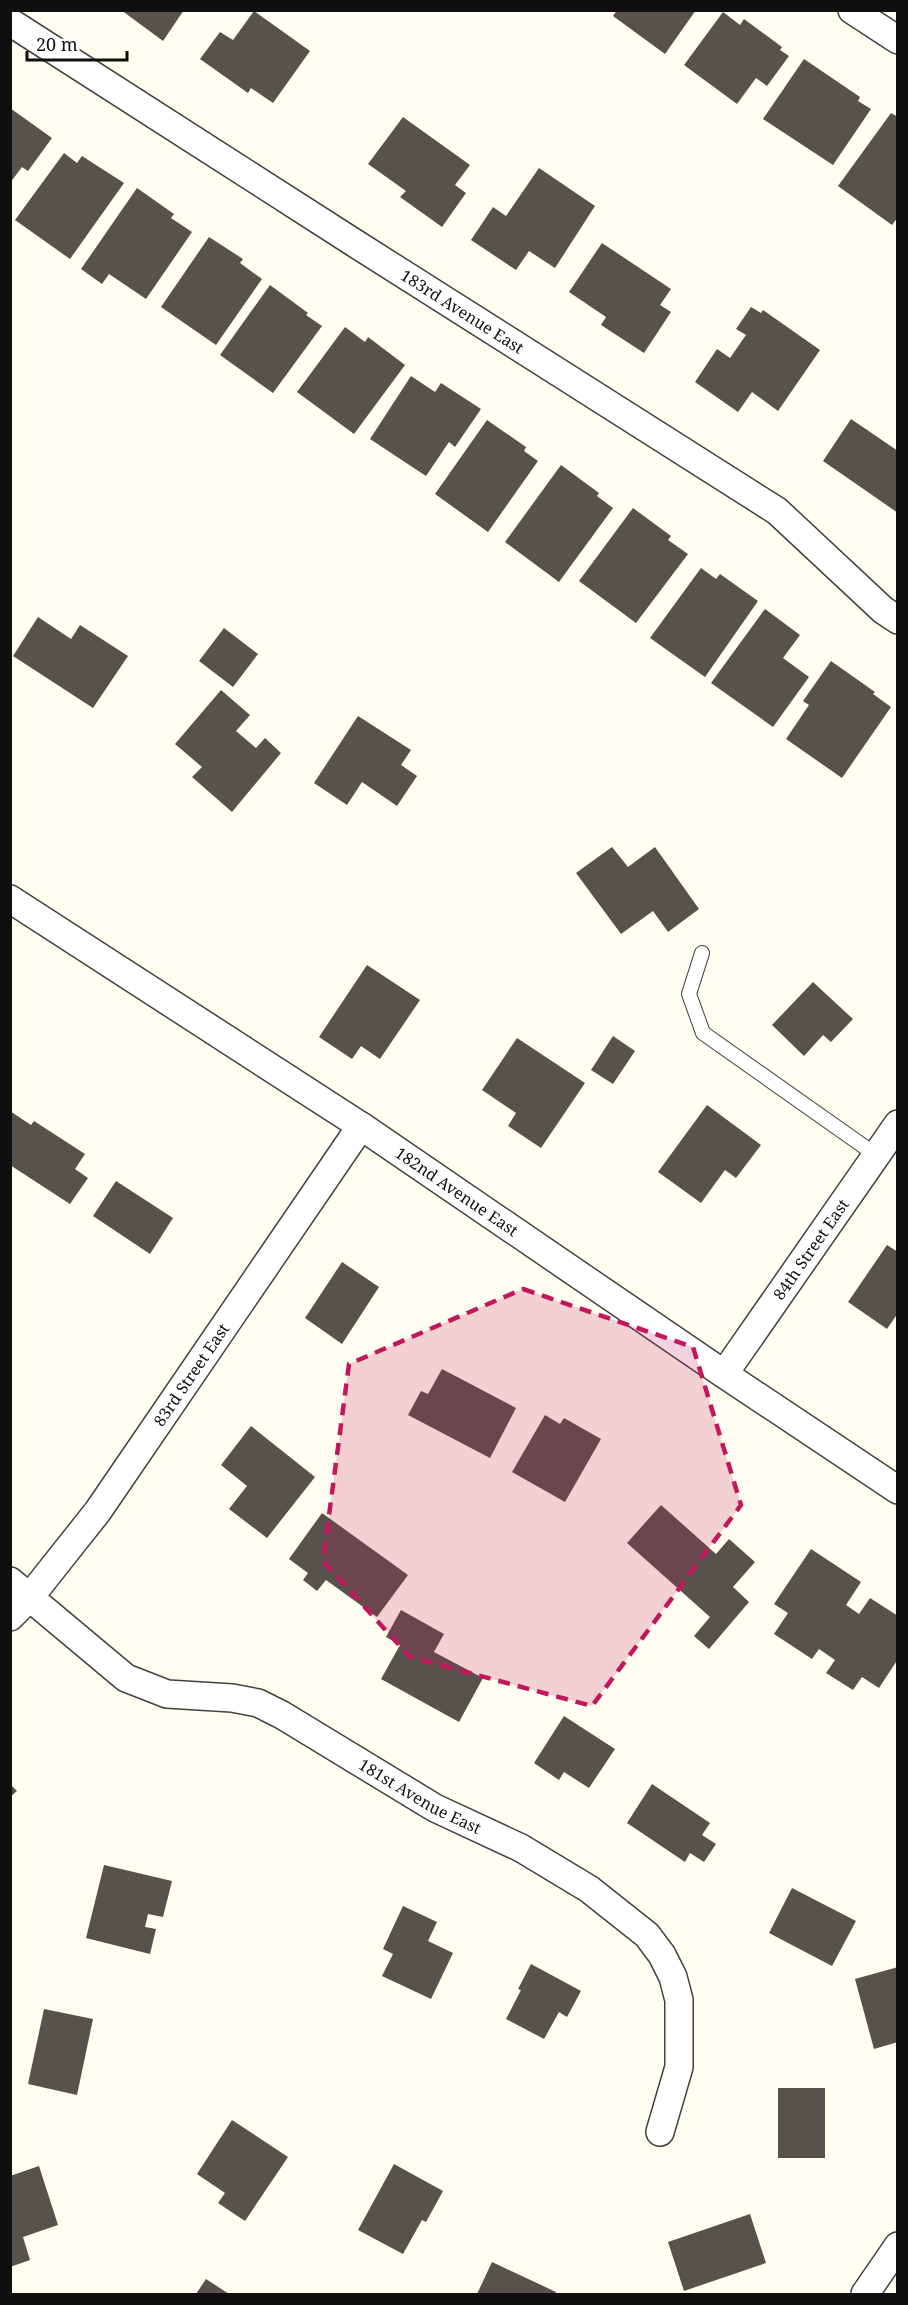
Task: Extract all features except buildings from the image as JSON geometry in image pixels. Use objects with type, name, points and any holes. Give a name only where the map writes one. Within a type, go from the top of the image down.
[{"type":"street","points":[[852,10],[897,40]]},
{"type":"street","name":"183rd Avenue East","points":[[10,22],[777,511],[883,610],[897,620]]},
{"type":"street","name":"182nd Avenue East","points":[[10,899],[361,1126],[897,1490]]},
{"type":"street","name":"84th Street East","points":[[724,1374],[897,1124]]},
{"type":"street","name":"83rd Street East","points":[[16,1599],[98,1511],[361,1126]]},
{"type":"street","name":"181st Avenue East","points":[[16,1599],[126,1678],[167,1694],[232,1698],[258,1703],[282,1715],[435,1808],[521,1848],[589,1888],[632,1921],[647,1935],[662,1955],[673,1977],[679,2000],[679,2067],[660,2132]]},
{"type":"street","points":[[865,2295],[897,2246]]},
{"type":"lane","points":[[702,953],[689,994],[703,1033],[876,1155]]},
{"type":"highlighted area","points":[[523,1289],[693,1347],[741,1505],[592,1706],[410,1657],[323,1561],[349,1364]]}]
